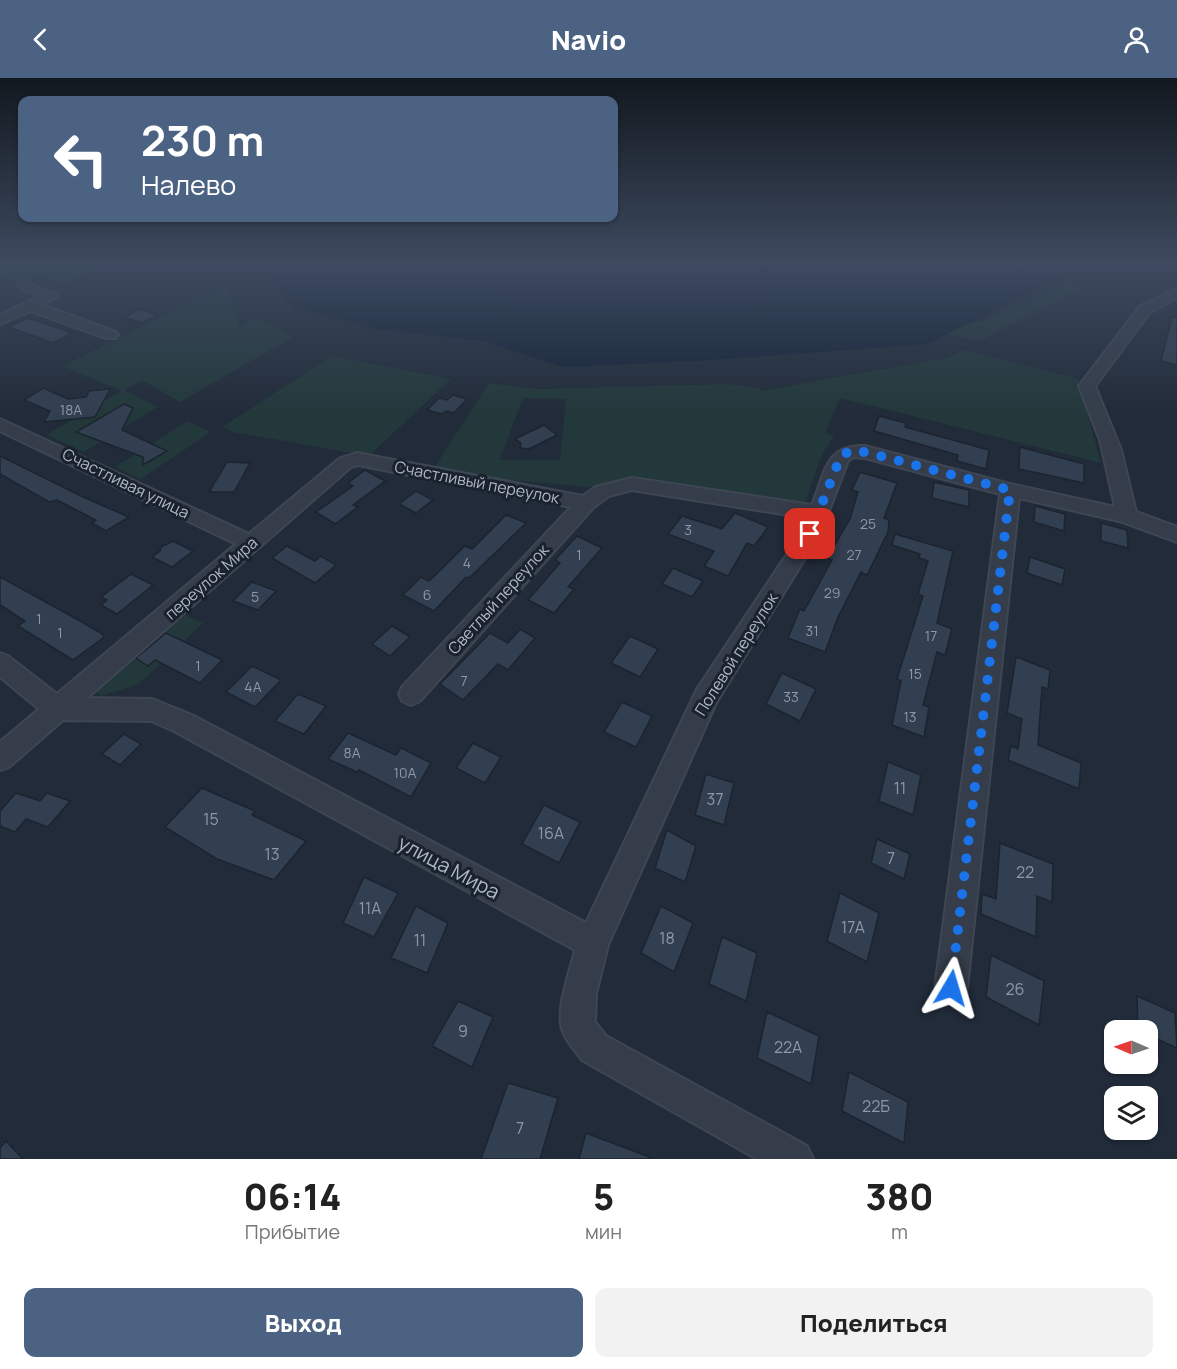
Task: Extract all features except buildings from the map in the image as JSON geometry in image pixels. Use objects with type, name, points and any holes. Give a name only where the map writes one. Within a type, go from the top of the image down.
[{"type":"street","points":[[55,314],[111,335]]},
{"type":"street","points":[[1127,516],[1114,456],[1104,426],[1088,395],[1087,386],[1141,314]]},
{"type":"street","name":"Счастливая улица","points":[[0,424],[251,543]]},
{"type":"street","name":"Полевой переулок","points":[[593,943],[706,697],[767,605],[820,513],[840,458],[849,451],[865,452],[1010,490]]},
{"type":"street","name":"переулок Мира","points":[[0,758],[345,463],[357,459],[369,460]]},
{"type":"street","name":"Счастливый переулок","points":[[369,460],[461,481],[586,503]]},
{"type":"street","name":"Светлый переулок","points":[[411,694],[586,503],[603,491],[632,484],[820,513]]},
{"type":"street","points":[[951,988],[1010,490],[1127,516],[1177,535]]},
{"type":"street","points":[[0,663],[58,709]]},
{"type":"street","name":"улица Мира","points":[[58,709],[152,710],[162,714],[593,943]]},
{"type":"street","points":[[593,943],[580,994],[578,1027],[594,1048],[794,1159]]},
{"type":"green space","points":[[168,314],[236,314],[240,327],[257,318],[293,337],[180,402],[142,380],[124,390],[158,407],[84,452],[46,435],[122,391],[62,366]]},
{"type":"green space","points":[[999,314],[1031,314],[980,341],[937,331],[987,320]]},
{"type":"green space","points":[[964,350],[1078,379],[1101,463],[840,398],[825,433],[834,436],[821,457],[804,505],[471,477],[434,468],[489,383],[537,389],[728,384],[760,388],[761,391],[946,358]],"holes":[[[523,398],[566,399],[560,460],[500,460]]]},
{"type":"green space","points":[[332,356],[451,379],[369,456],[232,432],[222,427]]},
{"type":"green space","points":[[187,421],[211,432],[141,479],[115,467]]},
{"type":"green space","points":[[178,612],[203,623],[139,684],[101,696],[87,686]]},
{"type":"water","points":[[320,314],[988,314],[927,344],[696,361],[563,367],[483,341],[375,329]]},
{"type":"route","points":[[810,534],[840,458],[849,451],[865,452],[1010,490],[951,988]]}]
